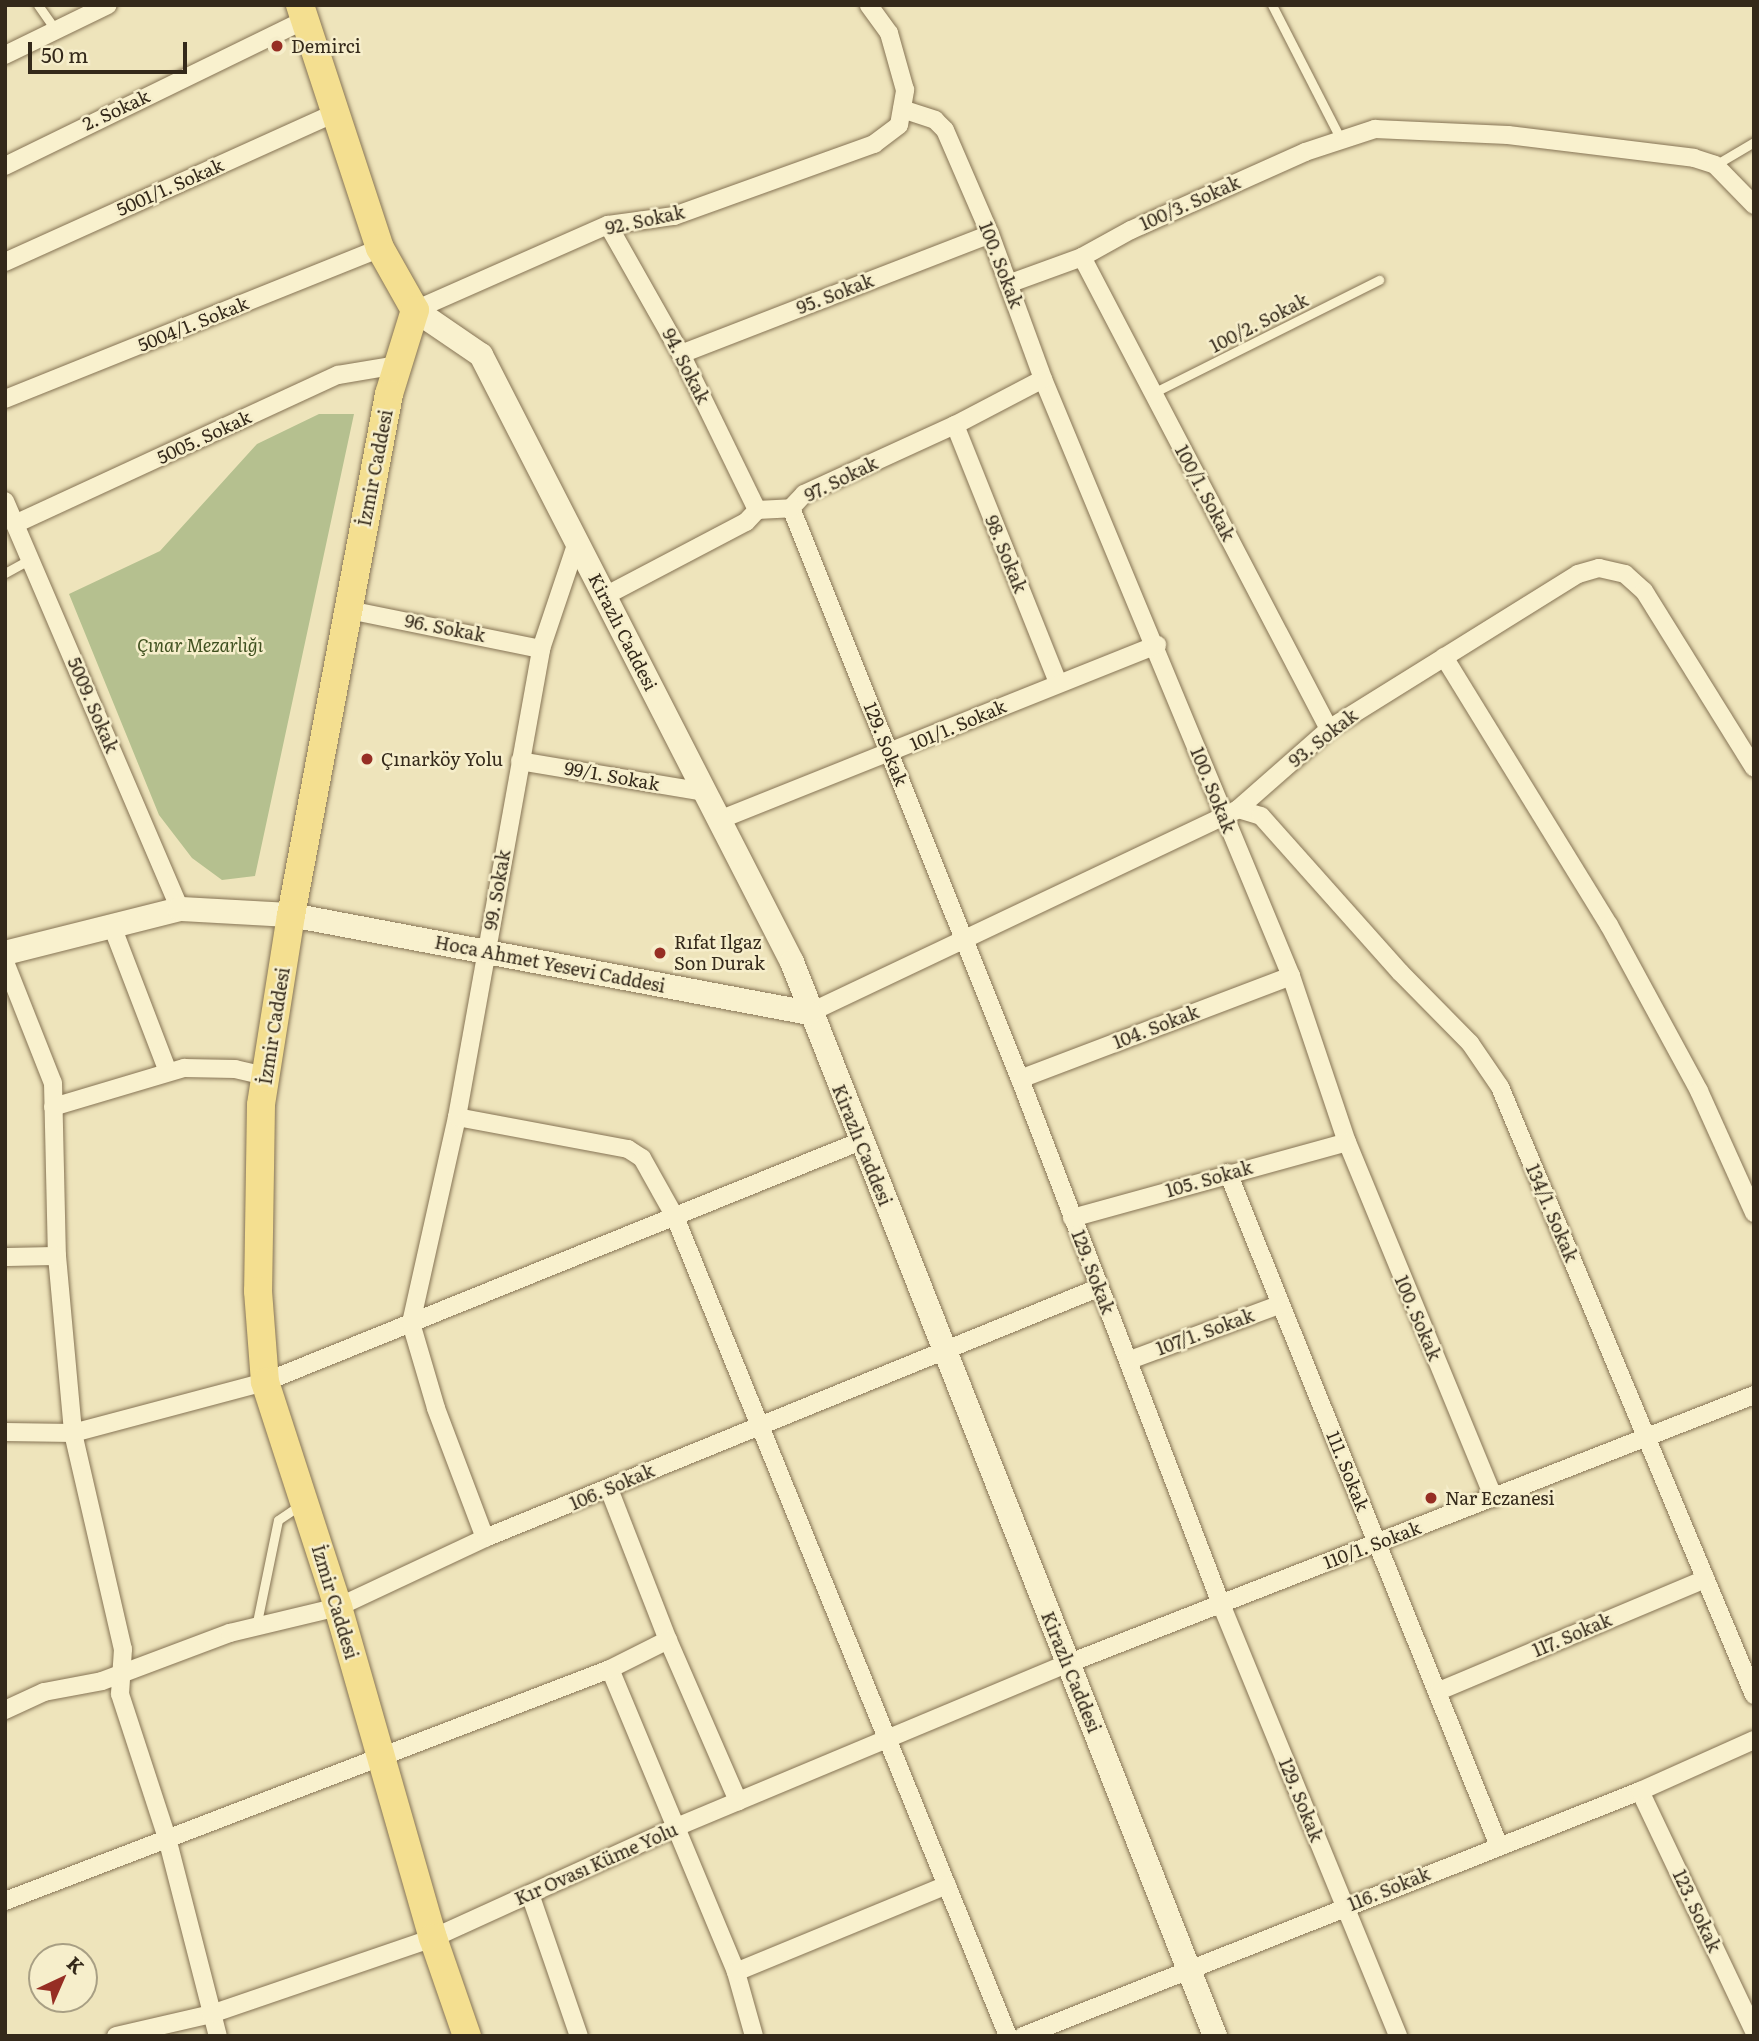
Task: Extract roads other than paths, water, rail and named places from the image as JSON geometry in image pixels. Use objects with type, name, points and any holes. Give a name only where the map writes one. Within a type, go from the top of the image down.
[{"type":"main road","points":[[302,13],[380,248],[415,310]]},
{"type":"main road","name":"İzmir Caddesi","points":[[415,310],[398,365],[291,915],[261,1105],[258,1291],[265,1382],[338,1607],[433,1938],[467,2036]]},
{"type":"main road","name":"Kirazlı Caddesi","points":[[415,310],[481,355],[792,962],[809,1013],[1215,2036]]},
{"type":"main road","name":"Hoca Ahmet Yesevi Caddesi","points":[[5,953],[180,909],[291,915],[809,1013]]},
{"type":"street","points":[[5,55],[54,28],[108,5]]},
{"type":"street","points":[[869,5],[889,33],[905,90],[902,109]]},
{"type":"street","name":"2. Sokak","points":[[5,166],[302,13]]},
{"type":"street","name":"92. Sokak","points":[[415,310],[608,225],[674,216],[874,144],[899,125],[902,109]]},
{"type":"street","name":"100. Sokak","points":[[902,109],[934,120],[945,130],[990,234],[1043,379],[1231,813],[1291,976],[1347,1142],[1494,1498]]},
{"type":"street","name":"5001/1. Sokak","points":[[5,262],[335,113]]},
{"type":"street","name":"100/3. Sokak","points":[[1008,284],[1082,257],[1131,230],[1341,140],[1375,129],[1508,135],[1695,158],[1714,165]]},
{"type":"street","points":[[1714,165],[1754,205]]},
{"type":"street","name":"94. Sokak","points":[[608,225],[681,354],[757,510]]},
{"type":"street","name":"95. Sokak","points":[[681,354],[990,234]]},
{"type":"street","name":"5004/1. Sokak","points":[[5,399],[380,248]]},
{"type":"street","name":"100/1. Sokak","points":[[1082,257],[1329,729]]},
{"type":"street","name":"5005. Sokak","points":[[15,524],[338,375],[398,365]]},
{"type":"street","name":"97. Sokak","points":[[757,510],[791,508],[804,494],[955,425],[1043,379]]},
{"type":"street","name":"98. Sokak","points":[[955,425],[1058,683]]},
{"type":"street","name":"5009. Sokak","points":[[5,501],[180,909]]},
{"type":"street","name":"129. Sokak","points":[[791,508],[1020,1079],[1098,1288],[1130,1360],[1221,1604],[1398,2036]]},
{"type":"street","points":[[605,596],[746,522],[757,510]]},
{"type":"street","name":"99. Sokak","points":[[411,1323],[457,1117],[541,649],[577,542]]},
{"type":"street","name":"93. Sokak","points":[[809,1013],[1231,813],[1329,729],[1578,574],[1599,568],[1625,574],[1644,591],[1754,768]]},
{"type":"street","name":"96. Sokak","points":[[349,610],[541,649]]},
{"type":"street","name":"101/1. Sokak","points":[[719,820],[890,754],[1058,683],[1157,645]]},
{"type":"street","points":[[1444,657],[1609,925],[1699,1091],[1754,1213]]},
{"type":"street","name":"99/1. Sokak","points":[[520,761],[705,792]]},
{"type":"street","name":"134/1. Sokak","points":[[1231,813],[1261,816],[1400,972],[1470,1043],[1500,1087],[1754,1695]]},
{"type":"street","points":[[112,926],[167,1072]]},
{"type":"street","points":[[5,962],[53,1083],[57,1256],[73,1433],[122,1649],[120,1694],[167,1838],[218,2036]]},
{"type":"street","name":"104. Sokak","points":[[1020,1079],[1291,976]]},
{"type":"street","points":[[53,1107],[167,1072],[235,1069],[266,1076]]},
{"type":"street","points":[[457,1117],[628,1149],[642,1158],[674,1217],[1008,2036]]},
{"type":"street","points":[[5,1432],[73,1433],[265,1382],[861,1141]]},
{"type":"street","name":"105. Sokak","points":[[1072,1218],[1347,1142]]},
{"type":"street","name":"111. Sokak","points":[[1228,1173],[1279,1305],[1439,1691],[1499,1846]]},
{"type":"street","points":[[5,1256],[57,1256]]},
{"type":"street","name":"106. Sokak","points":[[5,1710],[44,1692],[102,1681],[122,1671],[256,1627],[338,1607],[485,1538],[609,1489],[943,1348],[1098,1288]]},
{"type":"street","name":"107/1. Sokak","points":[[1130,1360],[1279,1305]]},
{"type":"street","points":[[411,1323],[436,1408],[485,1538]]},
{"type":"street","name":"110/1. Sokak","points":[[1067,1664],[1754,1395]]},
{"type":"street","points":[[609,1489],[668,1640],[738,1801]]},
{"type":"street","name":"117. Sokak","points":[[1439,1691],[1705,1579]]},
{"type":"street","points":[[5,1901],[610,1669],[668,1640]]},
{"type":"street","name":"Kır Ovası Küme Yolu","points":[[116,2036],[211,2014],[433,1938],[674,1828],[1067,1664]]},
{"type":"street","points":[[610,1669],[736,1972],[754,2036]]},
{"type":"street","name":"116. Sokak","points":[[1023,2036],[1188,1967],[1640,1791],[1754,1740]]},
{"type":"street","name":"123. Sokak","points":[[1640,1791],[1754,2031]]},
{"type":"street","points":[[736,1972],[947,1885]]},
{"type":"street","points":[[530,1894],[579,2036]]},
{"type":"lane","points":[[38,5],[54,28]]},
{"type":"lane","points":[[1272,5],[1341,140]]},
{"type":"lane","points":[[1714,165],[1754,142]]},
{"type":"lane","name":"100/2. Sokak","points":[[1153,393],[1379,281]]},
{"type":"lane","points":[[5,573],[30,559]]},
{"type":"lane","points":[[256,1627],[278,1520],[304,1502]]},
{"type":"place","name":"Demirci","points":[[277,46]]},
{"type":"place","name":"Çınarköy Yolu","points":[[367,759]]},
{"type":"place","name":"Rıfat Ilgaz Son Durak","points":[[660,953]]},
{"type":"place","name":"Nar Eczanesi","points":[[1431,1498]]},
{"type":"park label","name":"Çınar Mezarlığı","points":[[200,645]]}]
